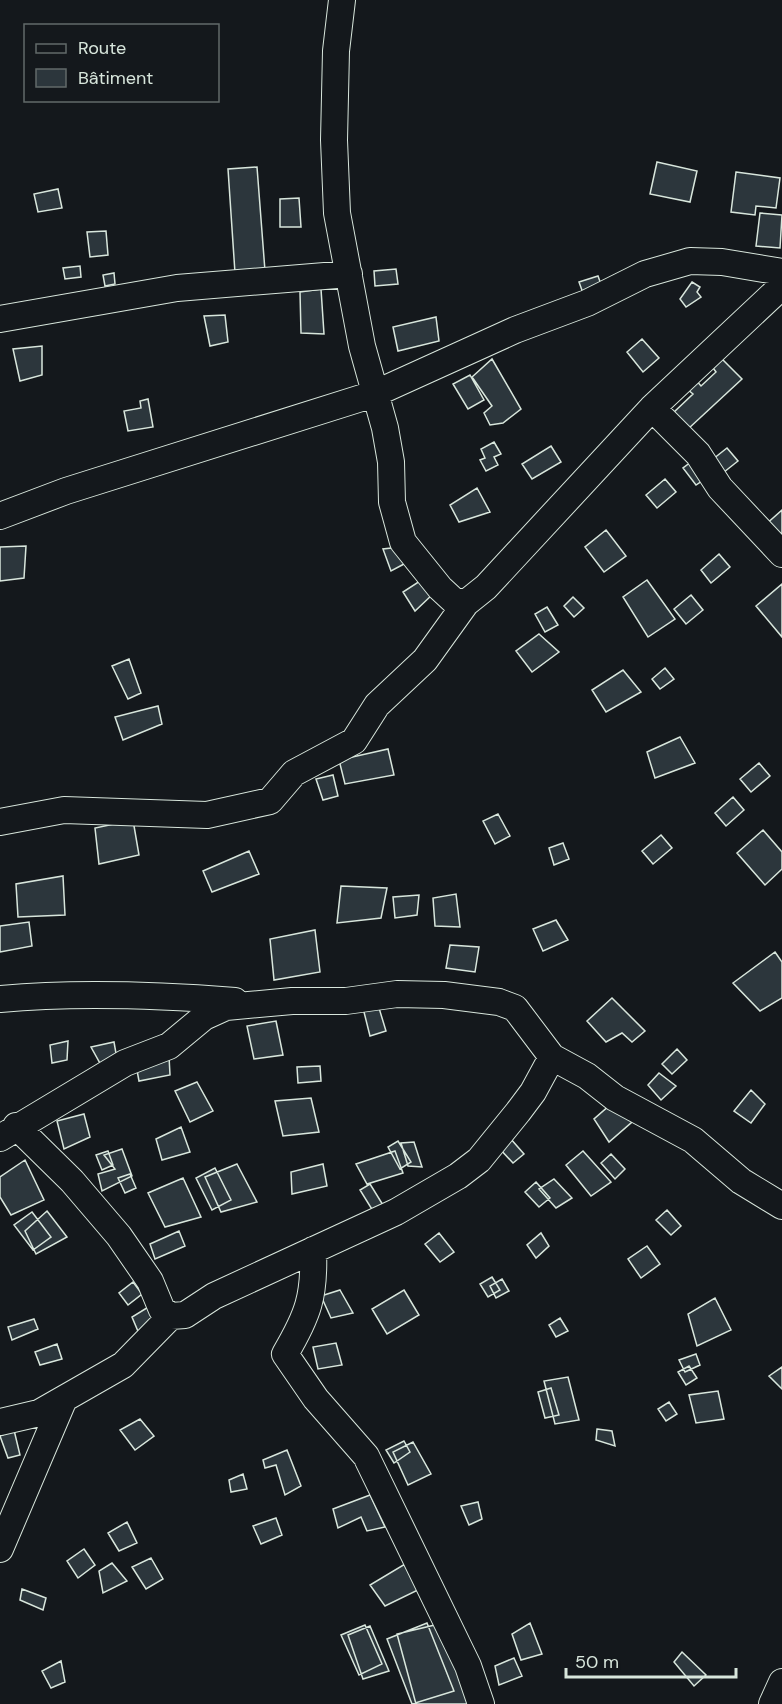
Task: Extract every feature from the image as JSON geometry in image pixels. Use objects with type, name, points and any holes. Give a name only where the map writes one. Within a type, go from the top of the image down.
[{"type":"street","points":[[342,0],[336,51],[334,140],[337,213],[374,394],[385,428],[391,462],[392,502],[403,542],[440,588],[454,601],[466,603]]},
{"type":"street","points":[[0,516],[66,491],[374,394],[515,330],[587,303],[645,274],[690,261],[722,261],[782,272]]},
{"type":"street","points":[[0,319],[23,313],[177,288],[349,274]]},
{"type":"street","points":[[0,822],[64,810],[207,815],[270,801],[294,773],[354,741],[377,705],[425,660],[466,603],[486,587],[652,408],[782,286]]},
{"type":"street","points":[[652,408],[698,454],[720,488],[782,554]]},
{"type":"street","points":[[171,1317],[162,1310],[154,1296],[150,1281],[119,1236],[72,1181],[8,1132],[124,1063],[169,1046],[204,1017],[226,1007],[265,1003],[346,1001],[397,994],[444,995],[499,1002],[515,1008],[525,1018],[532,1034],[552,1057],[586,1076],[615,1098],[693,1140],[741,1181],[782,1206]]},
{"type":"street","points":[[0,999],[43,995],[165,996],[265,1003]]},
{"type":"street","points":[[0,1422],[39,1413],[123,1365],[171,1317],[185,1315],[214,1296],[396,1212],[458,1176],[479,1160],[534,1092],[552,1057]]},
{"type":"street","points":[[313,1250],[315,1279],[306,1317],[285,1354],[316,1399],[366,1456],[468,1666],[481,1704]]},
{"type":"street","points":[[0,1549],[64,1399]]},
{"type":"street","points":[[772,1704],[782,1682]]},
{"type":"building","points":[[657,162],[697,171],[690,202],[650,194]]},
{"type":"building","points":[[257,167],[265,271],[235,273],[228,169]]},
{"type":"building","points":[[736,172],[780,178],[776,208],[756,206],[755,215],[731,212]]},
{"type":"building","points":[[58,189],[62,208],[38,212],[34,194]]},
{"type":"building","points":[[299,198],[301,227],[280,227],[280,199]]},
{"type":"building","points":[[760,213],[782,215],[780,248],[756,246]]},
{"type":"building","points":[[106,231],[108,255],[90,257],[87,232]]},
{"type":"building","points":[[80,266],[81,277],[65,279],[63,268]]},
{"type":"building","points":[[396,269],[398,284],[375,286],[374,271]]},
{"type":"building","points":[[114,273],[115,284],[105,286],[103,275]]},
{"type":"building","points":[[598,276],[602,287],[583,293],[579,282]]},
{"type":"building","points":[[692,282],[700,287],[697,292],[701,297],[686,307],[680,299]]},
{"type":"building","points":[[321,289],[324,334],[301,333],[300,292]]},
{"type":"building","points":[[225,315],[228,342],[210,346],[204,316]]},
{"type":"building","points":[[436,317],[439,341],[398,351],[393,327]]},
{"type":"building","points":[[642,339],[659,358],[643,372],[627,352]]},
{"type":"building","points":[[42,346],[42,375],[20,381],[13,349]]},
{"type":"building","points":[[720,357],[742,379],[688,429],[673,413],[693,394],[687,389],[696,380],[701,386],[716,372],[711,365]]},
{"type":"building","points":[[492,359],[521,409],[503,423],[490,425],[484,413],[492,406],[472,377]]},
{"type":"building","points":[[470,375],[484,400],[468,409],[453,384]]},
{"type":"building","points":[[148,399],[153,427],[128,431],[124,411],[141,408],[140,401]]},
{"type":"building","points":[[494,442],[501,454],[494,457],[498,465],[486,471],[480,460],[485,458],[481,449]]},
{"type":"building","points":[[551,446],[561,462],[532,479],[522,464]]},
{"type":"building","points":[[727,448],[738,461],[719,476],[708,463]]},
{"type":"building","points":[[695,459],[708,477],[696,485],[683,468]]},
{"type":"building","points":[[665,479],[676,492],[657,508],[646,495]]},
{"type":"building","points":[[477,488],[490,512],[459,522],[450,505]]},
{"type":"building","points":[[782,510],[782,533],[775,538],[764,526]]},
{"type":"building","points":[[606,530],[626,556],[604,572],[585,547]]},
{"type":"building","points":[[26,546],[24,578],[0,581],[0,547]]},
{"type":"building","points":[[400,547],[404,564],[391,571],[383,549]]},
{"type":"building","points":[[719,554],[730,567],[711,583],[701,570]]},
{"type":"building","points":[[423,579],[433,594],[415,611],[403,592]]},
{"type":"building","points":[[647,580],[675,619],[648,637],[623,597]]},
{"type":"building","points":[[782,584],[782,637],[756,606]]},
{"type":"building","points":[[691,595],[703,610],[686,624],[674,609]]},
{"type":"building","points":[[573,597],[584,608],[574,617],[564,606]]},
{"type":"building","points":[[547,607],[558,625],[545,632],[535,614]]},
{"type":"building","points":[[539,634],[559,652],[532,672],[516,651]]},
{"type":"building","points":[[129,659],[141,693],[128,699],[112,666]]},
{"type":"building","points":[[665,668],[674,679],[660,689],[652,679]]},
{"type":"building","points":[[623,670],[641,692],[606,712],[592,690]]},
{"type":"building","points":[[158,706],[162,724],[123,740],[115,717]]},
{"type":"building","points":[[680,737],[695,763],[655,778],[647,752]]},
{"type":"building","points":[[388,749],[394,775],[345,784],[339,760]]},
{"type":"building","points":[[759,763],[770,776],[751,792],[740,779]]},
{"type":"building","points":[[333,775],[338,796],[323,800],[316,779]]},
{"type":"building","points":[[733,797],[744,810],[726,826],[715,813]]},
{"type":"building","points":[[498,814],[510,836],[495,844],[483,821]]},
{"type":"building","points":[[133,820],[139,855],[99,864],[95,828]]},
{"type":"building","points":[[763,830],[782,852],[782,869],[765,885],[737,853]]},
{"type":"building","points":[[661,835],[672,848],[653,864],[642,851]]},
{"type":"building","points":[[563,843],[569,859],[554,865],[549,848]]},
{"type":"building","points":[[249,851],[259,874],[212,892],[203,871]]},
{"type":"building","points":[[63,876],[65,915],[18,917],[16,884]]},
{"type":"building","points":[[341,886],[387,888],[381,918],[337,923]]},
{"type":"building","points":[[456,894],[460,927],[435,926],[433,898]]},
{"type":"building","points":[[419,895],[417,915],[395,918],[393,897]]},
{"type":"building","points":[[556,920],[568,940],[543,951],[533,929]]},
{"type":"building","points":[[29,922],[32,946],[0,952],[0,926]]},
{"type":"building","points":[[315,930],[320,972],[274,980],[270,939]]},
{"type":"building","points":[[450,945],[479,947],[475,972],[446,968]]},
{"type":"building","points":[[775,952],[782,962],[782,998],[760,1011],[733,983]]},
{"type":"building","points":[[612,998],[645,1031],[632,1042],[622,1033],[606,1042],[587,1021]]},
{"type":"building","points":[[363,1008],[379,1008],[386,1031],[370,1036]]},
{"type":"building","points":[[276,1021],[283,1055],[254,1059],[247,1026]]},
{"type":"building","points":[[68,1041],[67,1060],[52,1063],[50,1045]]},
{"type":"building","points":[[114,1042],[117,1059],[101,1065],[91,1047]]},
{"type":"building","points":[[677,1049],[687,1060],[672,1074],[662,1064]]},
{"type":"building","points":[[169,1056],[170,1075],[139,1081],[136,1065]]},
{"type":"building","points":[[320,1066],[321,1081],[298,1083],[297,1067]]},
{"type":"building","points":[[659,1073],[676,1086],[661,1100],[648,1085]]},
{"type":"building","points":[[197,1082],[213,1111],[190,1122],[175,1091]]},
{"type":"building","points":[[751,1090],[765,1104],[751,1123],[734,1111]]},
{"type":"building","points":[[311,1098],[319,1132],[283,1136],[275,1101]]},
{"type":"building","points":[[617,1099],[632,1122],[609,1142],[594,1119]]},
{"type":"building","points":[[84,1114],[90,1137],[64,1149],[57,1121]]},
{"type":"building","points":[[181,1127],[190,1152],[162,1160],[156,1139]]},
{"type":"building","points":[[510,1138],[524,1154],[513,1163],[499,1148]]},
{"type":"building","points":[[398,1141],[411,1162],[400,1169],[388,1147]]},
{"type":"building","points":[[414,1142],[422,1167],[408,1166],[401,1143]]},
{"type":"building","points":[[122,1149],[132,1176],[102,1191],[98,1174],[115,1169],[104,1155]]},
{"type":"building","points":[[108,1151],[113,1165],[102,1170],[96,1155]]},
{"type":"building","points":[[395,1151],[403,1173],[367,1184],[356,1164]]},
{"type":"building","points":[[583,1151],[611,1182],[591,1196],[566,1165]]},
{"type":"building","points":[[611,1154],[625,1169],[615,1179],[601,1163]]},
{"type":"building","points":[[25,1160],[44,1200],[11,1215],[0,1197],[0,1177]]},
{"type":"building","points":[[237,1164],[257,1202],[221,1212],[205,1177]]},
{"type":"building","points":[[323,1164],[327,1186],[292,1194],[291,1172]]},
{"type":"building","points":[[215,1168],[231,1200],[212,1210],[196,1178]]},
{"type":"building","points":[[130,1174],[136,1188],[125,1193],[118,1178]]},
{"type":"building","points":[[183,1178],[201,1217],[165,1227],[148,1193]]},
{"type":"building","points":[[554,1179],[572,1198],[556,1208],[539,1189]]},
{"type":"building","points":[[536,1182],[550,1198],[539,1207],[525,1192]]},
{"type":"building","points":[[370,1184],[383,1205],[373,1211],[360,1190]]},
{"type":"building","points":[[667,1210],[681,1226],[671,1235],[656,1220]]},
{"type":"building","points":[[47,1211],[67,1237],[36,1254],[25,1231]]},
{"type":"building","points":[[32,1212],[51,1237],[33,1250],[14,1225]]},
{"type":"building","points":[[179,1231],[185,1246],[155,1259],[150,1244]]},
{"type":"building","points":[[439,1233],[454,1252],[440,1262],[425,1244]]},
{"type":"building","points":[[541,1233],[549,1246],[536,1258],[527,1245]]},
{"type":"building","points":[[647,1246],[660,1264],[641,1278],[628,1259]]},
{"type":"building","points":[[492,1277],[500,1290],[488,1297],[480,1284]]},
{"type":"building","points":[[502,1279],[509,1291],[496,1298],[490,1286]]},
{"type":"building","points":[[133,1282],[142,1294],[128,1305],[119,1293]]},
{"type":"building","points":[[340,1290],[353,1313],[331,1318],[321,1296]]},
{"type":"building","points":[[404,1290],[419,1315],[387,1334],[372,1309]]},
{"type":"building","points":[[715,1298],[731,1330],[697,1346],[688,1314]]},
{"type":"building","points":[[150,1306],[155,1324],[140,1336],[132,1317]]},
{"type":"building","points":[[560,1318],[568,1331],[556,1337],[549,1325]]},
{"type":"building","points":[[34,1319],[38,1329],[12,1340],[8,1327]]},
{"type":"building","points":[[336,1343],[342,1365],[318,1369],[313,1347]]},
{"type":"building","points":[[57,1344],[62,1359],[40,1365],[35,1352]]},
{"type":"building","points":[[696,1354],[700,1365],[685,1372],[679,1360]]},
{"type":"building","points":[[689,1366],[697,1378],[686,1385],[678,1372]]},
{"type":"building","points":[[782,1367],[782,1389],[769,1376]]},
{"type":"building","points":[[568,1377],[579,1420],[555,1424],[544,1381]]},
{"type":"building","points":[[551,1388],[559,1415],[545,1418],[538,1392]]},
{"type":"building","points":[[718,1391],[724,1419],[696,1423],[689,1395]]},
{"type":"building","points":[[669,1402],[677,1414],[666,1421],[658,1409]]},
{"type":"building","points":[[140,1419],[154,1436],[135,1450],[120,1430]]},
{"type":"building","points":[[597,1429],[612,1431],[615,1446],[596,1440]]},
{"type":"building","points":[[14,1430],[20,1455],[8,1458],[0,1436]]},
{"type":"building","points":[[404,1441],[410,1452],[394,1463],[386,1450]]},
{"type":"building","points":[[413,1442],[431,1474],[408,1485],[393,1452]]},
{"type":"building","points":[[287,1450],[301,1486],[285,1495],[276,1465],[265,1468],[263,1460]]},
{"type":"building","points":[[243,1474],[247,1489],[231,1492],[229,1480]]},
{"type":"building","points":[[370,1495],[385,1527],[367,1531],[361,1517],[338,1528],[333,1509]]},
{"type":"building","points":[[478,1502],[482,1519],[469,1525],[461,1506]]},
{"type":"building","points":[[276,1518],[282,1535],[261,1544],[253,1526]]},
{"type":"building","points":[[127,1522],[137,1543],[119,1551],[108,1533]]},
{"type":"building","points":[[84,1549],[95,1565],[78,1578],[67,1561]]},
{"type":"building","points":[[151,1558],[163,1579],[146,1589],[132,1567]]},
{"type":"building","points":[[112,1563],[127,1581],[103,1593],[99,1571]]},
{"type":"building","points":[[405,1564],[420,1589],[385,1606],[370,1585]]},
{"type":"building","points":[[22,1589],[46,1598],[43,1610],[20,1600]]},
{"type":"building","points":[[427,1623],[454,1691],[412,1704],[387,1639]]},
{"type":"building","points":[[530,1623],[542,1654],[521,1660],[512,1634]]},
{"type":"building","points":[[439,1624],[469,1704],[416,1704],[397,1634]]},
{"type":"building","points":[[365,1625],[382,1664],[359,1675],[341,1635]]},
{"type":"building","points":[[370,1626],[389,1671],[363,1679],[348,1635]]},
{"type":"building","points":[[682,1652],[706,1675],[694,1686],[674,1662]]},
{"type":"building","points":[[514,1658],[522,1676],[499,1685],[495,1666]]},
{"type":"building","points":[[61,1661],[65,1682],[51,1688],[42,1671]]}]
